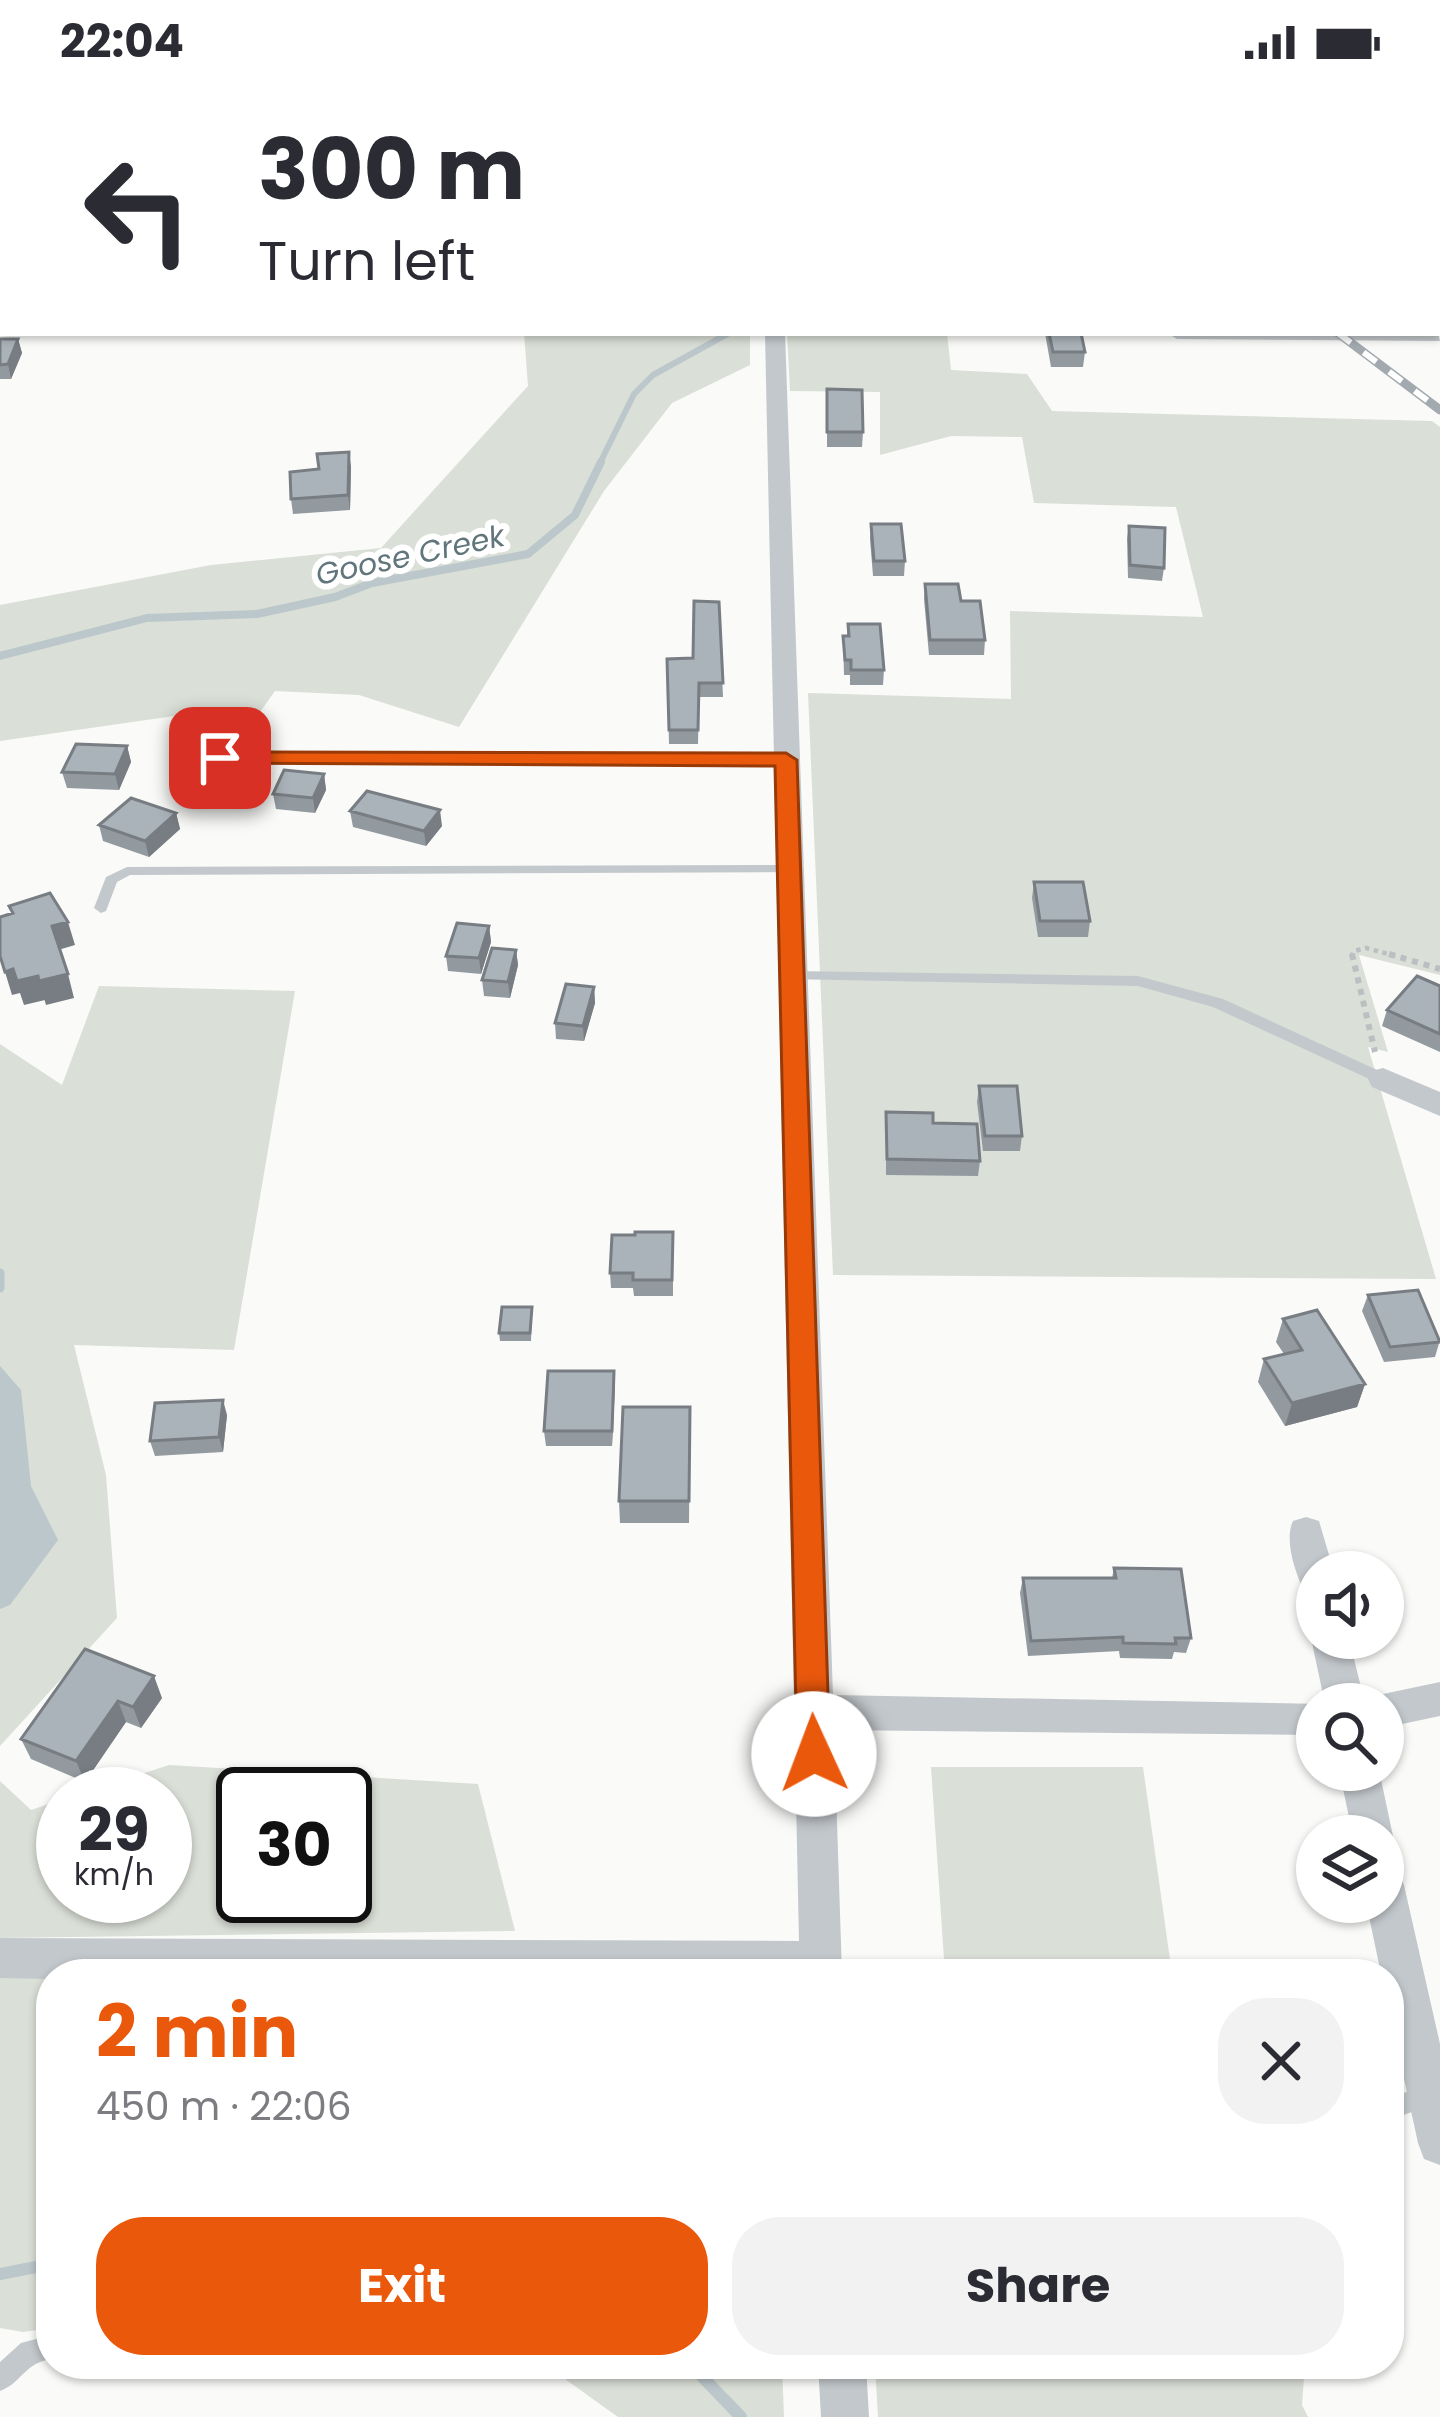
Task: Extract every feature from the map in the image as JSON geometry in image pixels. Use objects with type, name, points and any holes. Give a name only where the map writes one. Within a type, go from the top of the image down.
[{"type":"street","points":[[775,336],[821,1959]]},
{"type":"street","points":[[1383,1079],[1440,1105]]},
{"type":"street","points":[[1306,1532],[1310,1551]]},
{"type":"street","points":[[1404,1707],[1440,1700]]},
{"type":"street","points":[[812,1712],[1296,1718]]},
{"type":"street","points":[[1387,1923],[1391,1959]]},
{"type":"street","points":[[0,1958],[82,1959]]},
{"type":"street","points":[[1404,2068],[1408,2103],[1440,2143]]},
{"type":"street","points":[[843,2379],[845,2417]]},
{"type":"lane","points":[[220,758],[786,760]]},
{"type":"lane","points":[[101,908],[111,880],[127,871],[789,869]]},
{"type":"lane","points":[[791,976],[1138,982],[1218,1003],[1383,1079]]},
{"type":"lane","points":[[0,2379],[28,2351],[36,2350]]},
{"type":"path","points":[[1383,1079],[1350,959],[1354,950],[1366,948],[1440,969]]},
{"type":"shaded area","points":[[524,336],[750,336],[750,365],[672,403],[604,491],[459,727],[359,695],[275,691],[243,736],[213,730],[216,710],[0,741],[0,605],[211,565],[381,548],[528,386]]},
{"type":"shaded area","points":[[787,336],[947,336],[951,370],[1027,374],[1052,411],[1432,421],[1440,427],[1440,975],[1359,955],[1388,1052],[1368,1047],[1436,1279],[833,1275],[808,693],[1011,699],[1010,611],[1203,617],[1176,507],[1034,503],[1022,437],[951,436],[880,455],[880,392],[790,391]]},
{"type":"shaded area","points":[[99,986],[295,991],[234,1350],[74,1345],[106,1475],[117,1618],[0,1746],[0,1044],[62,1085]]},
{"type":"shaded area","points":[[0,1366],[21,1390],[31,1486],[58,1540],[10,1605],[0,1609]]},
{"type":"shaded area","points":[[169,1765],[216,1768],[216,1923],[372,1923],[372,1777],[478,1784],[515,1931],[0,1938],[0,1781],[31,1810],[36,1808],[36,1923],[192,1923],[192,1767],[163,1767]]},
{"type":"shaded area","points":[[931,1767],[1143,1767],[1170,1959],[944,1959]]},
{"type":"shaded area","points":[[0,1969],[36,1973],[36,2330],[0,2328]]},
{"type":"shaded area","points":[[565,2379],[783,2379],[784,2417],[618,2417]]},
{"type":"shaded area","points":[[876,2379],[1304,2379],[1302,2405],[1308,2417],[878,2417]]},
{"type":"building","points":[[1050,336],[1082,336],[1085,352],[1053,352]]},
{"type":"building","points":[[0,339],[18,339],[8,364],[0,365]]},
{"type":"building","points":[[827,389],[862,390],[863,432],[827,432]]},
{"type":"building","points":[[349,452],[348,495],[291,499],[290,472],[319,469],[317,454]]},
{"type":"building","points":[[871,524],[901,524],[905,561],[874,561]]},
{"type":"building","points":[[1129,526],[1165,528],[1164,568],[1130,565]]},
{"type":"building","points":[[925,584],[958,584],[961,601],[980,601],[985,640],[930,640]]},
{"type":"building","points":[[694,601],[719,602],[723,683],[699,683],[698,730],[669,730],[667,659],[693,658]]},
{"type":"building","points":[[848,624],[880,624],[884,670],[851,670],[843,636],[849,636]]},
{"type":"building","points":[[76,744],[127,746],[115,774],[62,772]]},
{"type":"building","points":[[284,770],[324,774],[313,798],[273,794]]},
{"type":"building","points":[[367,791],[440,810],[424,831],[350,811]]},
{"type":"building","points":[[131,798],[176,813],[145,841],[99,825]]},
{"type":"building","points":[[1034,882],[1083,882],[1090,921],[1040,921]]},
{"type":"building","points":[[50,893],[68,922],[52,926],[68,974],[17,981],[13,969],[5,972],[0,956],[0,917],[13,913],[9,906]]},
{"type":"building","points":[[457,923],[489,926],[479,958],[446,956]]},
{"type":"building","points":[[492,948],[516,950],[508,982],[482,980]]},
{"type":"building","points":[[1417,976],[1440,986],[1440,1034],[1387,1010]]},
{"type":"building","points":[[566,984],[594,987],[583,1026],[555,1023]]},
{"type":"building","points":[[979,1086],[1017,1086],[1022,1136],[985,1136]]},
{"type":"building","points":[[886,1112],[933,1113],[933,1123],[977,1124],[980,1161],[887,1159]]},
{"type":"building","points":[[673,1232],[672,1280],[633,1280],[633,1273],[610,1273],[612,1235]]},
{"type":"building","points":[[1418,1290],[1440,1342],[1390,1347],[1368,1295]]},
{"type":"building","points":[[502,1307],[532,1307],[530,1333],[499,1333]]},
{"type":"building","points":[[1317,1310],[1365,1384],[1292,1403],[1264,1359],[1302,1350],[1283,1319]]},
{"type":"building","points":[[548,1371],[614,1371],[612,1431],[544,1431]]},
{"type":"building","points":[[223,1400],[219,1437],[150,1441],[155,1403]]},
{"type":"building","points":[[623,1407],[690,1407],[689,1501],[619,1501]]},
{"type":"building","points":[[1114,1568],[1181,1569],[1191,1638],[1175,1638],[1176,1644],[1123,1643],[1123,1637],[1031,1641],[1023,1578],[1116,1578]]},
{"type":"building","points":[[85,1649],[154,1676],[133,1707],[118,1701],[76,1761],[21,1739]]},
{"type":"waterway","name":"Goose Creek","points":[[599,465],[634,394],[653,375],[724,336]]},
{"type":"waterway","name":"Goose Creek","points":[[0,656],[147,618],[257,614],[335,597],[372,583],[528,554],[575,515],[601,462]]},
{"type":"waterway","points":[[0,1273],[0,1288]]},
{"type":"waterway","points":[[0,2274],[36,2267]]},
{"type":"waterway","points":[[704,2379],[741,2417]]},
{"type":"railway","points":[[1342,336],[1440,410]]},
{"type":"route","points":[[220,758],[786,760],[814,1754]]}]
